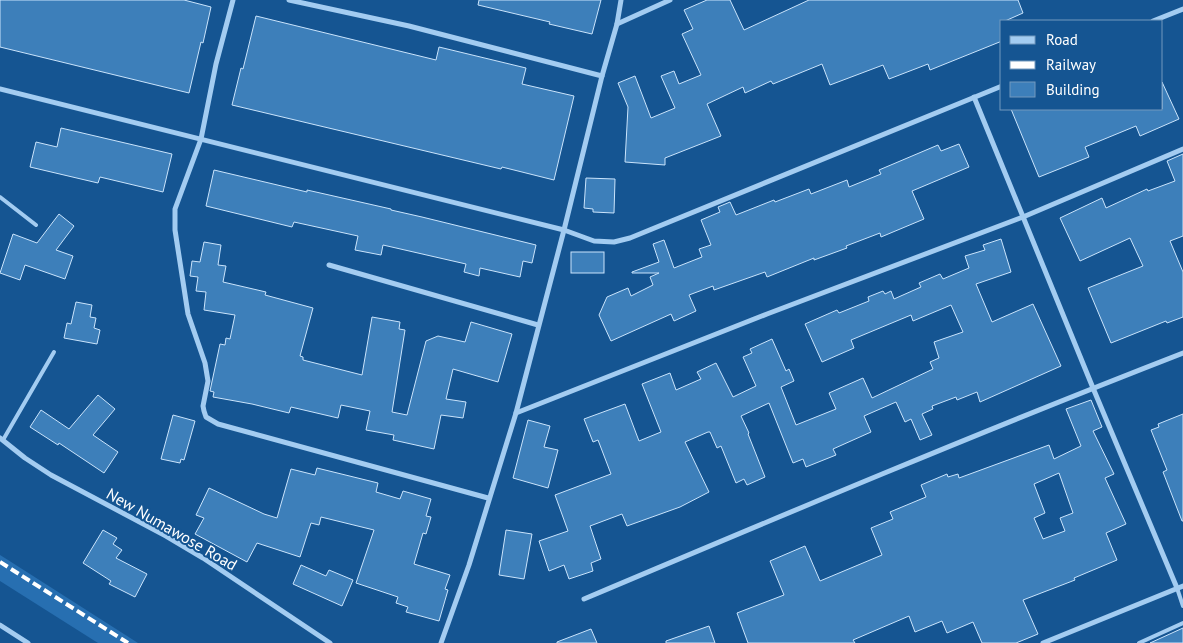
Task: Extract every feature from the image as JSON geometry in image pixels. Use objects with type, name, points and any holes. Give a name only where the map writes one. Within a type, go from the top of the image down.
[{"type":"street","points":[[233,0],[216,64],[201,139],[175,209],[175,230],[188,314],[205,363],[208,381],[203,406],[206,417],[218,424],[488,498]]},
{"type":"street","points":[[289,0],[409,26],[602,76]]},
{"type":"street","points":[[441,643],[469,565],[488,498],[516,413],[617,24],[621,0]]},
{"type":"street","points":[[617,24],[670,0]]},
{"type":"street","points":[[1156,20],[1183,9]]},
{"type":"street","points":[[0,89],[564,230],[594,241],[614,242],[630,238],[1000,87]]},
{"type":"street","points":[[974,97],[1177,588]]},
{"type":"street","points":[[516,413],[767,314],[1023,217],[1183,150]]},
{"type":"street","points":[[329,265],[538,325]]},
{"type":"street","points":[[584,599],[812,503],[1183,353]]},
{"type":"street","name":"New Numawose Road","points":[[2,439],[25,458],[51,475],[166,536],[203,558],[330,643]]},
{"type":"street","points":[[1043,643],[1183,586]]},
{"type":"street","points":[[0,625],[28,643]]},
{"type":"lane","points":[[0,197],[36,225]]},
{"type":"lane","points":[[2,439],[54,352]]},
{"type":"lane","points":[[1177,588],[1183,606]]},
{"type":"lane","points":[[1139,643],[1183,623]]},
{"type":"shaded area","points":[[0,555],[138,643],[98,643],[0,581]]},
{"type":"building","points":[[0,0],[184,0],[211,7],[189,93],[0,47]]},
{"type":"building","points":[[479,0],[601,0],[592,34],[478,5]]},
{"type":"building","points":[[707,0],[730,0],[744,30],[809,0],[1018,0],[1023,13],[1007,20],[1000,20],[1000,42],[930,70],[928,64],[889,79],[883,65],[830,85],[822,64],[773,84],[771,81],[745,93],[743,87],[707,104],[721,136],[665,158],[665,165],[625,162],[628,107],[618,83],[635,76],[651,118],[675,108],[661,76],[674,71],[679,84],[701,75],[682,34],[693,29],[684,10]]},
{"type":"building","points":[[256,16],[436,60],[439,47],[526,68],[522,84],[574,96],[554,180],[232,105]]},
{"type":"building","points":[[1163,84],[1179,119],[1140,136],[1136,126],[1085,147],[1089,157],[1039,177],[1011,110],[1163,110]]},
{"type":"building","points":[[61,128],[172,154],[163,192],[100,177],[98,183],[30,167],[36,142],[57,147]]},
{"type":"building","points":[[959,144],[969,167],[912,191],[924,219],[881,237],[880,233],[846,246],[847,248],[814,260],[814,258],[767,277],[765,272],[714,290],[713,286],[689,295],[696,311],[674,321],[671,314],[611,341],[599,315],[607,297],[628,288],[631,296],[653,285],[650,277],[659,273],[632,272],[659,262],[653,244],[664,240],[674,268],[702,257],[699,249],[711,245],[701,220],[720,212],[718,207],[730,202],[736,215],[809,189],[811,194],[847,180],[849,187],[881,174],[879,170],[938,145],[941,151]]},
{"type":"building","points":[[1183,154],[1183,236],[1170,241],[1183,272],[1183,317],[1167,323],[1166,321],[1111,343],[1088,288],[1143,266],[1130,238],[1080,261],[1060,218],[1102,198],[1106,208],[1147,189],[1148,191],[1175,181],[1167,161]]},
{"type":"building","points":[[214,170],[391,209],[536,245],[532,263],[523,261],[520,277],[480,268],[479,276],[464,272],[466,264],[383,245],[381,255],[355,250],[358,236],[294,222],[292,227],[206,206]]},
{"type":"building","points":[[586,178],[615,179],[614,213],[593,212],[593,209],[584,208]]},
{"type":"building","points":[[59,214],[74,226],[56,250],[73,256],[65,279],[25,265],[20,280],[0,273],[13,234],[37,243]]},
{"type":"building","points":[[1001,239],[1011,272],[976,284],[992,322],[1033,304],[1061,366],[980,402],[977,392],[957,400],[956,397],[932,406],[933,409],[922,414],[932,435],[920,440],[911,419],[905,422],[896,402],[864,416],[871,432],[833,449],[836,455],[806,467],[803,459],[793,463],[769,403],[741,416],[765,477],[747,485],[744,479],[736,483],[721,446],[717,448],[710,432],[685,442],[709,492],[680,507],[627,526],[622,514],[590,526],[601,559],[591,563],[593,571],[569,579],[564,565],[549,571],[539,541],[568,531],[555,495],[611,474],[598,440],[593,442],[584,419],[625,404],[639,441],[661,432],[642,384],[670,373],[676,390],[701,379],[697,372],[716,363],[733,397],[756,386],[743,357],[752,353],[750,349],[772,339],[786,371],[789,369],[794,381],[781,387],[796,425],[836,409],[829,393],[863,378],[872,398],[933,369],[930,362],[939,358],[934,342],[963,332],[951,305],[913,321],[911,315],[851,340],[854,348],[822,362],[805,324],[837,310],[839,313],[869,301],[868,297],[883,291],[885,294],[891,291],[894,299],[921,287],[919,283],[940,274],[943,279],[969,268],[965,256],[985,250],[983,245]]},
{"type":"building","points":[[204,242],[221,245],[218,265],[226,266],[223,282],[266,292],[265,295],[313,308],[300,356],[303,357],[303,360],[362,375],[372,317],[400,322],[399,329],[405,330],[392,412],[407,415],[426,341],[438,336],[465,342],[471,322],[512,334],[498,382],[453,369],[446,399],[466,402],[463,418],[441,415],[434,449],[393,440],[394,435],[366,430],[370,411],[341,405],[338,418],[291,407],[289,413],[213,397],[214,392],[210,391],[220,344],[225,345],[226,338],[230,339],[235,315],[204,310],[206,292],[196,291],[198,277],[190,276],[192,261],[200,262]]},
{"type":"building","points":[[571,252],[604,252],[604,273],[571,273]]},
{"type":"building","points":[[76,302],[92,305],[90,317],[96,318],[94,328],[100,330],[97,344],[64,338],[67,323],[71,324]]},
{"type":"building","points":[[98,395],[115,409],[93,435],[118,452],[104,473],[59,443],[58,445],[30,427],[41,410],[69,429]]},
{"type":"building","points":[[1091,400],[1102,427],[1093,431],[1114,474],[1105,478],[1126,524],[1106,533],[1117,560],[1074,578],[1075,580],[1023,600],[1038,634],[1016,643],[982,643],[973,622],[947,633],[942,621],[915,632],[909,616],[853,640],[855,643],[748,643],[737,613],[784,595],[770,561],[805,546],[820,581],[882,555],[871,528],[893,519],[890,512],[926,497],[921,485],[947,474],[948,477],[958,474],[959,478],[1049,445],[1054,459],[1081,446],[1066,409]],"holes":[[[1059,473],[1073,513],[1060,518],[1065,531],[1043,539],[1034,518],[1045,513],[1034,484]]]},
{"type":"building","points":[[1183,414],[1182,521],[1163,472],[1167,470],[1151,430],[1159,427],[1158,424]]},
{"type":"building","points":[[173,415],[195,421],[184,460],[181,459],[180,463],[161,459]]},
{"type":"building","points":[[528,420],[550,426],[544,447],[558,450],[548,488],[513,478]]},
{"type":"building","points":[[317,468],[378,483],[376,492],[400,499],[403,491],[431,499],[426,516],[431,517],[426,534],[423,533],[414,564],[450,575],[445,589],[448,590],[439,621],[406,612],[408,607],[396,603],[398,597],[356,583],[374,530],[321,517],[319,525],[311,523],[300,557],[257,543],[247,562],[195,534],[204,518],[196,515],[209,488],[264,514],[277,518],[291,469],[315,475]]},
{"type":"building","points":[[103,530],[117,538],[113,544],[122,550],[116,558],[147,574],[135,597],[109,584],[111,581],[83,563]]},
{"type":"building","points":[[506,530],[532,534],[524,579],[499,575]]},
{"type":"building","points":[[301,565],[326,576],[329,570],[353,580],[342,606],[293,584]]},
{"type":"building","points":[[709,626],[715,643],[666,643],[666,641]]},
{"type":"building","points":[[1183,628],[1183,643],[1150,643]]},
{"type":"building","points":[[591,629],[597,643],[557,643],[557,642]]},
{"type":"railway","points":[[0,562],[128,643]]}]
